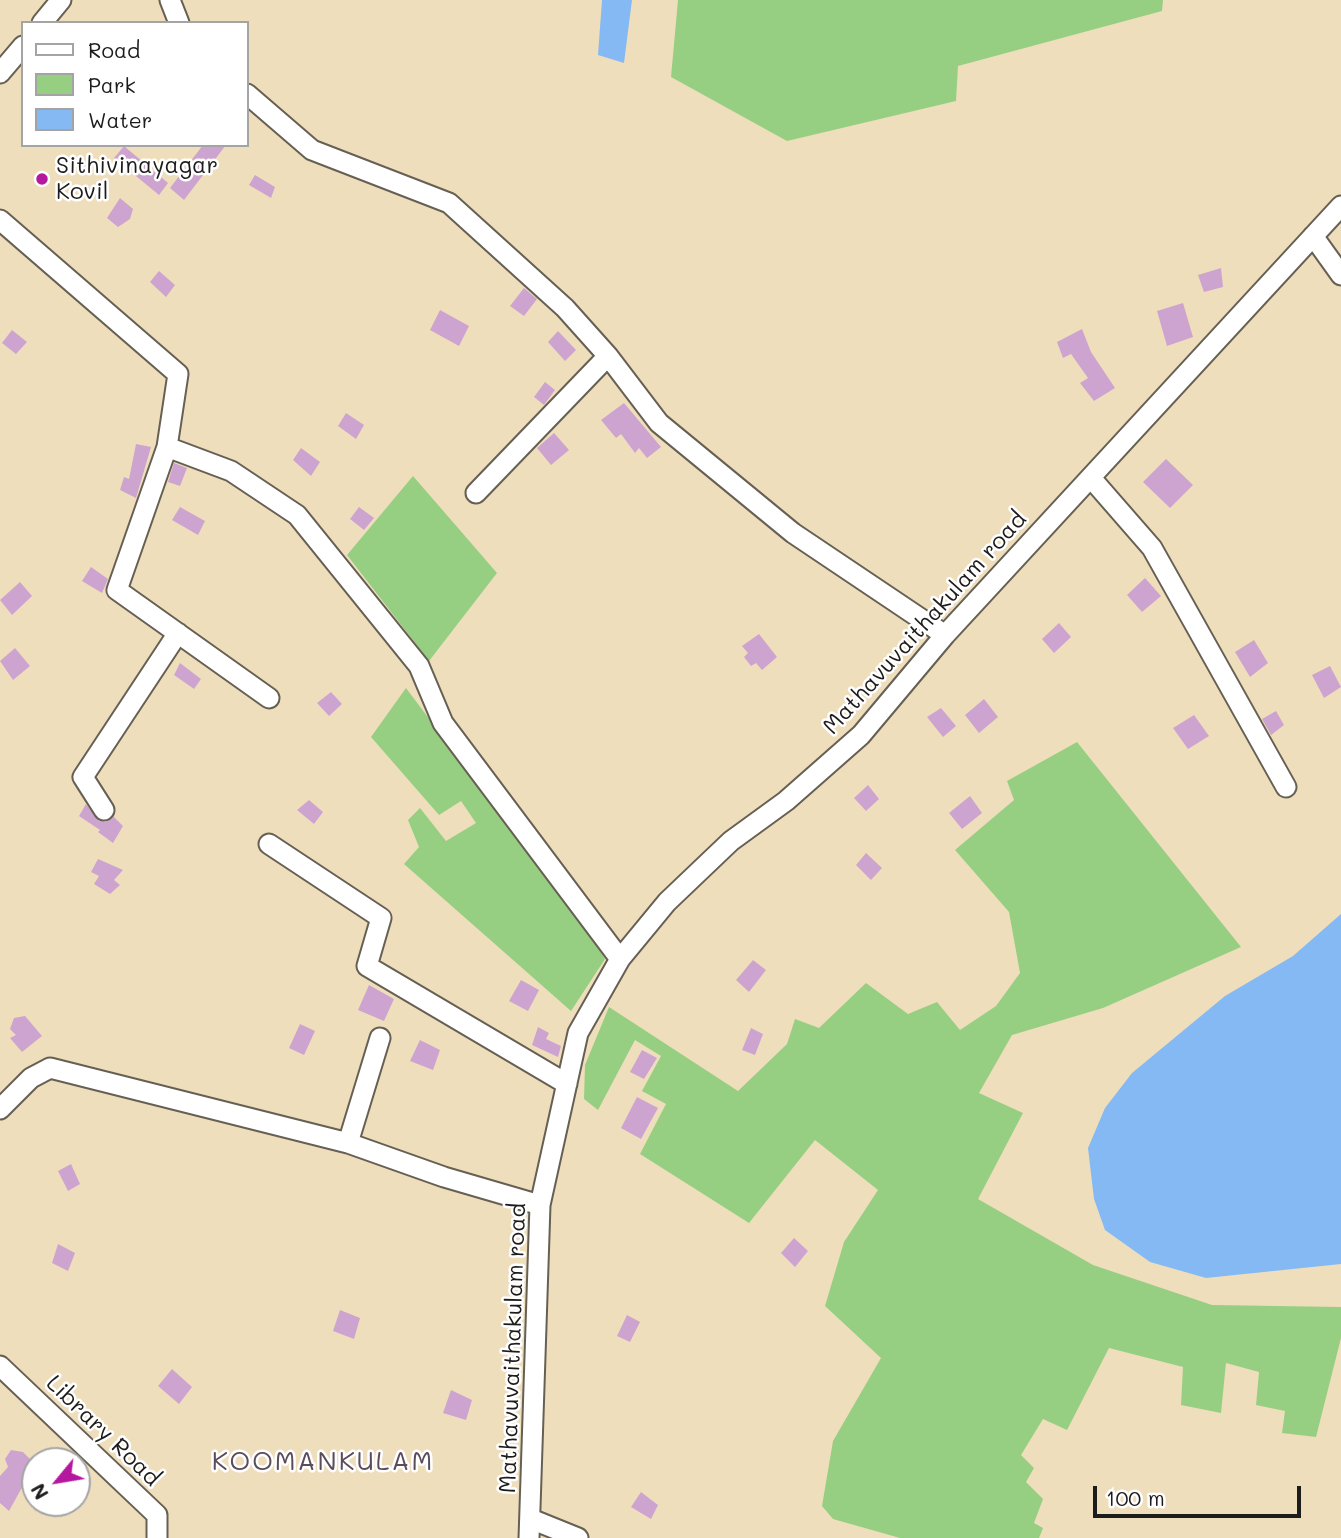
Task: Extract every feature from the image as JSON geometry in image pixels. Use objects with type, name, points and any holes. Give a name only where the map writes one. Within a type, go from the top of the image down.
[{"type":"street","points":[[44,21],[61,0]]},
{"type":"street","points":[[170,0],[178,21]]},
{"type":"street","points":[[0,73],[21,48]]},
{"type":"street","points":[[248,95],[312,150],[449,202],[565,307],[608,356],[659,424],[793,533],[945,635]]},
{"type":"street","name":"Mathavuvaithakulam road","points":[[530,1528],[540,1205],[578,1032],[620,959],[667,902],[731,841],[786,801],[861,735],[945,635],[1341,205]]},
{"type":"street","points":[[0,220],[178,374],[167,447],[117,590],[269,698]]},
{"type":"street","points":[[1313,236],[1341,275]]},
{"type":"street","points":[[476,493],[608,356]]},
{"type":"street","points":[[167,447],[231,471],[296,515],[419,666],[443,723],[620,959]]},
{"type":"street","points":[[1091,478],[1152,548],[1286,787]]},
{"type":"street","points":[[104,810],[83,777],[178,633]]},
{"type":"street","points":[[269,844],[381,918],[367,966],[566,1084]]},
{"type":"street","points":[[348,1143],[380,1038]]},
{"type":"street","points":[[0,1109],[31,1078],[50,1068],[348,1143],[444,1177],[540,1205]]},
{"type":"street","name":"Library Road","points":[[0,1366],[156,1515],[157,1538]]},
{"type":"street","points":[[530,1528],[578,1538]]},
{"type":"green space","points":[[678,0],[1163,0],[1162,11],[958,66],[956,101],[787,141],[671,77]]},
{"type":"green space","points":[[413,476],[497,573],[429,661],[347,555]]},
{"type":"green space","points":[[406,688],[593,937],[605,959],[571,1011],[404,864],[419,847],[408,820],[420,808],[446,841],[476,823],[461,801],[439,815],[371,737]]},
{"type":"green space","points":[[1077,742],[1241,947],[1103,1008],[1012,1035],[979,1093],[1023,1113],[978,1199],[1093,1265],[1212,1305],[1341,1307],[1341,1338],[1316,1437],[1282,1433],[1285,1411],[1256,1405],[1259,1372],[1226,1363],[1221,1413],[1181,1405],[1183,1367],[1109,1348],[1067,1430],[1043,1419],[1021,1455],[1034,1468],[1026,1482],[1043,1499],[1034,1523],[1043,1528],[1039,1538],[900,1538],[833,1519],[822,1506],[833,1441],[881,1358],[825,1306],[844,1242],[878,1190],[815,1140],[749,1223],[640,1154],[666,1104],[642,1091],[661,1056],[635,1040],[598,1110],[584,1099],[585,1065],[609,1007],[738,1091],[787,1044],[795,1019],[819,1028],[866,983],[908,1014],[937,1002],[960,1030],[996,1006],[1020,973],[1009,912],[955,850],[1014,800],[1007,781]]},
{"type":"water","points":[[602,0],[632,0],[624,63],[598,55]]},
{"type":"water","points":[[1341,914],[1341,1264],[1206,1278],[1150,1262],[1105,1230],[1094,1199],[1088,1148],[1105,1108],[1132,1073],[1225,996],[1293,956]]},
{"type":"building","points":[[125,147],[168,183],[159,195],[114,158]]},
{"type":"building","points":[[201,147],[224,147],[184,200],[170,188]]},
{"type":"building","points":[[255,175],[275,187],[271,198],[249,185]]},
{"type":"building","points":[[120,198],[133,209],[130,219],[118,227],[107,218]]},
{"type":"building","points":[[1221,268],[1223,287],[1204,292],[1198,275]]},
{"type":"building","points":[[159,271],[175,285],[166,297],[150,282]]},
{"type":"building","points":[[524,288],[537,299],[524,316],[510,306]]},
{"type":"building","points":[[1183,303],[1193,337],[1167,346],[1157,311]]},
{"type":"building","points":[[440,310],[469,326],[459,346],[430,330]]},
{"type":"building","points":[[1082,329],[1091,352],[1115,388],[1094,401],[1080,383],[1088,378],[1071,354],[1063,358],[1057,342]]},
{"type":"building","points":[[12,330],[27,342],[16,354],[2,343]]},
{"type":"building","points":[[558,331],[576,350],[565,361],[548,342]]},
{"type":"building","points":[[545,382],[555,390],[544,405],[534,397]]},
{"type":"building","points":[[624,403],[661,447],[647,458],[639,448],[635,453],[621,434],[616,438],[601,420]]},
{"type":"building","points":[[346,413],[364,425],[356,439],[338,426]]},
{"type":"building","points":[[554,433],[569,450],[551,465],[537,448]]},
{"type":"building","points":[[136,444],[151,447],[136,498],[120,490],[124,477],[129,479]]},
{"type":"building","points":[[301,448],[320,462],[311,476],[293,460]]},
{"type":"building","points":[[1166,459],[1193,485],[1170,508],[1143,482]]},
{"type":"building","points":[[174,463],[187,468],[180,486],[168,482]]},
{"type":"building","points":[[180,507],[205,521],[198,535],[172,520]]},
{"type":"building","points":[[359,507],[374,518],[364,530],[350,519]]},
{"type":"building","points":[[91,567],[108,579],[102,593],[82,581]]},
{"type":"building","points":[[1145,578],[1161,596],[1142,612],[1127,595]]},
{"type":"building","points":[[20,582],[32,596],[12,615],[0,600]]},
{"type":"building","points":[[1059,623],[1071,637],[1054,653],[1042,639]]},
{"type":"building","points":[[759,634],[777,657],[762,670],[756,663],[751,666],[744,657],[748,653],[742,646]]},
{"type":"building","points":[[1254,640],[1268,663],[1250,677],[1235,652]]},
{"type":"building","points":[[15,648],[30,666],[13,680],[0,661]]},
{"type":"building","points":[[180,663],[201,679],[194,689],[174,675]]},
{"type":"building","points":[[1330,666],[1341,687],[1324,698],[1312,675]]},
{"type":"building","points":[[331,692],[342,704],[329,716],[317,703]]},
{"type":"building","points":[[984,699],[998,717],[979,733],[965,715]]},
{"type":"building","points":[[941,708],[956,726],[943,737],[927,717]]},
{"type":"building","points":[[1276,711],[1284,725],[1271,735],[1262,719]]},
{"type":"building","points":[[1194,715],[1209,736],[1188,749],[1173,728]]},
{"type":"building","points":[[868,785],[879,799],[866,811],[854,798]]},
{"type":"building","points":[[970,796],[982,813],[962,829],[949,813]]},
{"type":"building","points":[[309,800],[323,812],[314,824],[297,810]]},
{"type":"building","points":[[86,804],[98,820],[105,822],[114,817],[123,826],[113,843],[79,816]]},
{"type":"building","points":[[866,853],[882,868],[871,880],[856,865]]},
{"type":"building","points":[[98,859],[123,870],[114,880],[120,885],[110,894],[94,884],[99,876],[91,872]]},
{"type":"building","points":[[753,960],[766,970],[749,992],[736,980]]},
{"type":"building","points":[[521,980],[539,990],[528,1011],[509,1001]]},
{"type":"building","points":[[369,985],[394,999],[384,1021],[358,1010]]},
{"type":"building","points":[[25,1016],[42,1036],[22,1052],[10,1038],[16,1035],[10,1029],[14,1018]]},
{"type":"building","points":[[300,1024],[315,1031],[304,1055],[289,1048]]},
{"type":"building","points":[[538,1027],[549,1033],[546,1039],[561,1046],[558,1057],[532,1045]]},
{"type":"building","points":[[751,1028],[763,1034],[755,1055],[742,1050]]},
{"type":"building","points":[[420,1040],[440,1050],[433,1070],[410,1061]]},
{"type":"building","points":[[642,1050],[657,1058],[644,1079],[630,1072]]},
{"type":"building","points":[[637,1097],[658,1108],[641,1139],[621,1128]]},
{"type":"building","points":[[71,1164],[80,1184],[68,1191],[58,1171]]},
{"type":"building","points":[[794,1238],[808,1251],[795,1267],[781,1253]]},
{"type":"building","points":[[58,1244],[75,1253],[68,1271],[52,1263]]},
{"type":"building","points":[[340,1310],[360,1318],[354,1339],[333,1331]]},
{"type":"building","points":[[627,1315],[640,1322],[630,1342],[617,1336]]},
{"type":"building","points":[[172,1369],[192,1387],[179,1404],[158,1386]]},
{"type":"building","points":[[451,1390],[472,1400],[466,1420],[443,1413]]},
{"type":"building","points":[[11,1450],[21,1452],[21,1489],[9,1511],[0,1503],[0,1476],[8,1467],[5,1459]]},
{"type":"building","points":[[641,1492],[658,1505],[651,1519],[631,1507]]},
{"type":"place","name":"Sithivinayagar Kovil","points":[[42,179]]},
{"type":"district","name":"KOOMANKULAM","points":[[323,1462]]}]
